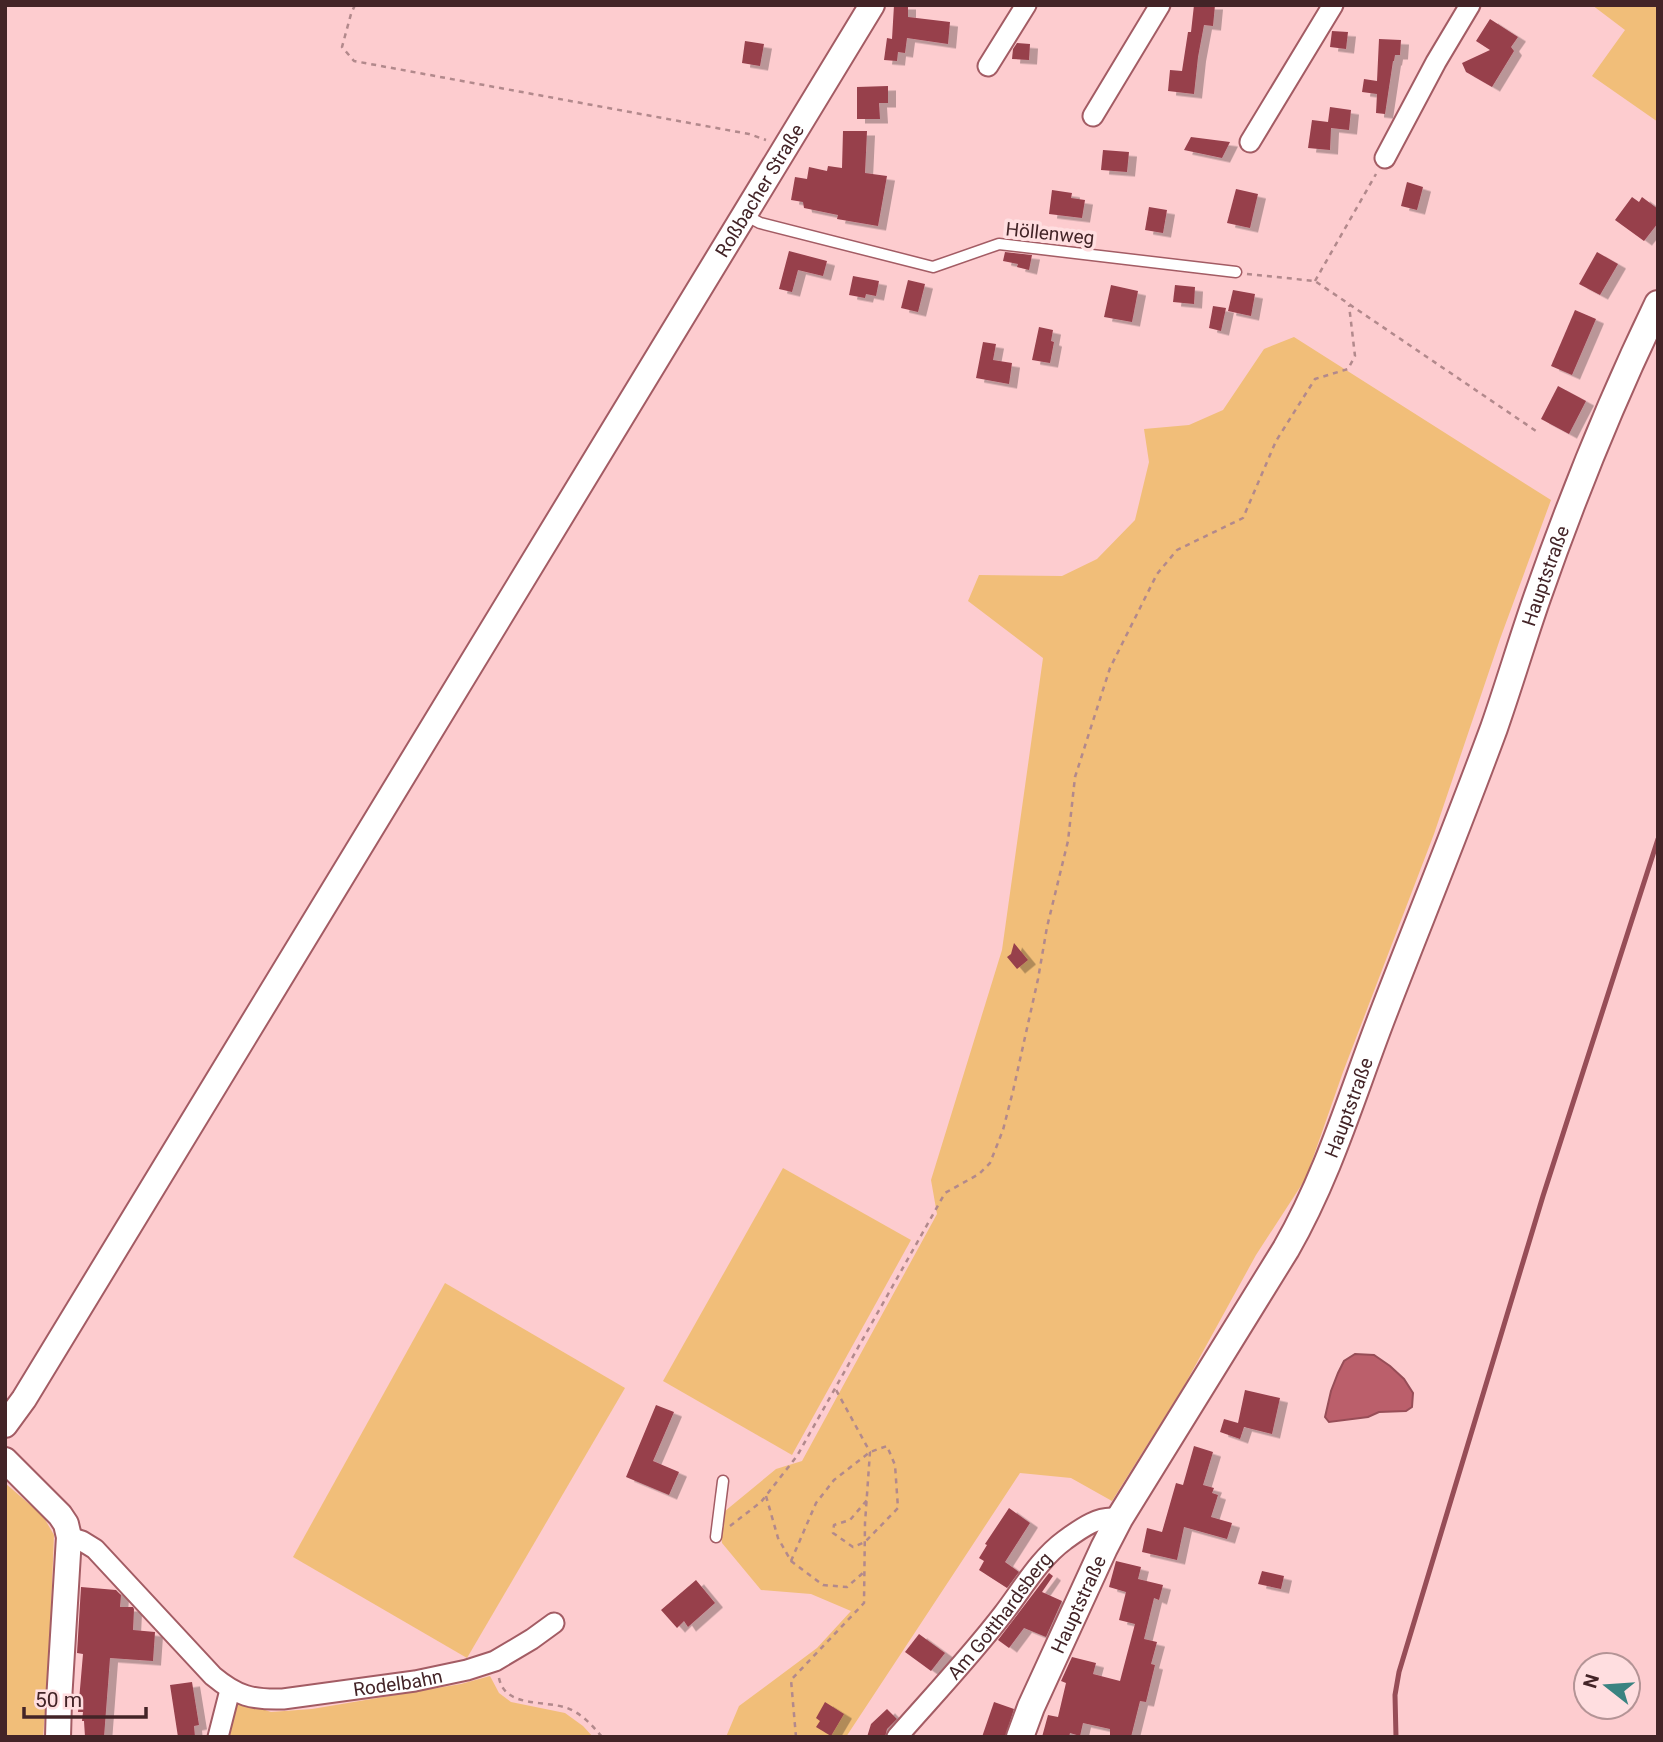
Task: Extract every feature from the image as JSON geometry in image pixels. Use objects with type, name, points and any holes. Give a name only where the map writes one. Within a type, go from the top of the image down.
[{"type":"main road","name":"Hauptstraße","points":[[1020,1737],[1119,1519],[1286,1249],[1316,1191],[1490,738],[1538,596],[1598,439],[1658,304]]},
{"type":"street","name":"Roßbacher Straße","points":[[5,1426],[24,1399],[872,5]]},
{"type":"street","points":[[988,66],[1026,5]]},
{"type":"street","points":[[1093,116],[1160,5]]},
{"type":"street","points":[[1250,142],[1333,5]]},
{"type":"street","points":[[1385,158],[1469,5]]},
{"type":"street","points":[[5,1460],[60,1515],[66,1524],[69,1537],[58,1737]]},
{"type":"street","name":"Am Gotthardsberg","points":[[897,1737],[1004,1613],[1036,1568],[1065,1540],[1096,1521],[1110,1517],[1119,1519]]},
{"type":"street","name":"Rodelbahn","points":[[69,1537],[95,1549],[213,1676],[230,1690],[244,1696],[283,1699],[415,1681],[467,1670],[495,1661],[532,1640],[554,1623]]},
{"type":"street","points":[[218,1737],[230,1690]]},
{"type":"lane","name":"Höllenweg","points":[[745,215],[760,223],[933,267],[999,244],[1236,272]]},
{"type":"lane","points":[[716,1537],[723,1481]]},
{"type":"path","points":[[355,5],[342,47],[354,61],[749,134],[783,151]]},
{"type":"path","points":[[1315,281],[1385,158]]},
{"type":"path","points":[[1236,272],[1315,281],[1536,431]]},
{"type":"path","points":[[716,1537],[761,1502],[797,1456],[945,1193],[979,1174],[990,1163],[1003,1130],[1038,979],[1046,928],[1068,841],[1075,777],[1110,668],[1157,574],[1177,550],[1243,518],[1276,441],[1315,379],[1348,369],[1354,356],[1349,305]]},
{"type":"path","points":[[796,1737],[791,1681],[864,1603],[870,1452],[835,1388]]},
{"type":"path","points":[[791,1562],[816,1503],[834,1480],[870,1452],[887,1446],[895,1465],[898,1508],[865,1542],[853,1547],[833,1533],[834,1524],[850,1520],[867,1500]]},
{"type":"path","points":[[766,1496],[778,1538],[791,1562],[823,1585],[847,1587],[864,1572]]},
{"type":"path","points":[[495,1661],[500,1686],[511,1697],[566,1708],[583,1716],[602,1737]]},
{"type":"shaded area","points":[[1592,5],[1658,5],[1658,122],[1592,76],[1625,30]]},
{"type":"shaded area","points":[[1294,337],[1551,500],[1500,639],[1434,834],[1343,1072],[1306,1178],[1256,1255],[1184,1386],[1112,1501],[1071,1478],[1020,1473],[846,1737],[726,1737],[739,1706],[817,1648],[851,1611],[811,1594],[761,1590],[722,1543],[719,1516],[776,1469],[802,1461],[937,1214],[931,1180],[1002,950],[1043,658],[968,601],[979,575],[1062,576],[1097,559],[1135,520],[1149,462],[1144,429],[1189,425],[1223,410],[1264,349]]},
{"type":"shaded area","points":[[783,1168],[911,1240],[792,1455],[663,1381]]},
{"type":"shaded area","points":[[445,1283],[625,1388],[467,1658],[293,1557]]},
{"type":"shaded area","points":[[1355,1354],[1374,1355],[1404,1379],[1413,1393],[1412,1407],[1406,1411],[1379,1412],[1368,1417],[1329,1422],[1325,1417],[1331,1391],[1344,1361]]},
{"type":"shaded area","points":[[5,1483],[43,1516],[54,1535],[43,1737],[5,1737]]},
{"type":"shaded area","points":[[490,1676],[499,1693],[511,1702],[565,1713],[593,1737],[226,1737],[236,1700],[271,1712],[312,1709],[461,1684]]},
{"type":"building","points":[[894,5],[908,5],[908,17],[950,22],[948,44],[907,38],[905,53],[898,52],[897,61],[884,60],[887,38],[892,39]]},
{"type":"building","points":[[1194,5],[1215,5],[1213,26],[1204,25],[1194,94],[1168,91],[1170,70],[1182,71]]},
{"type":"building","points":[[1490,19],[1518,37],[1511,47],[1514,51],[1492,87],[1466,72],[1462,63],[1490,50],[1476,41]]},
{"type":"building","points":[[1332,31],[1348,32],[1346,49],[1330,47]]},
{"type":"building","points":[[1379,39],[1401,40],[1400,55],[1395,55],[1393,61],[1385,114],[1376,113],[1377,94],[1362,92],[1364,79],[1377,81]]},
{"type":"building","points":[[745,41],[764,44],[760,66],[742,63]]},
{"type":"building","points":[[1017,43],[1030,44],[1029,60],[1012,59]]},
{"type":"building","points":[[888,86],[888,103],[879,103],[880,119],[857,119],[857,87]]},
{"type":"building","points":[[1330,107],[1351,110],[1349,130],[1331,128],[1330,150],[1308,148],[1312,120],[1328,122]]},
{"type":"building","points":[[843,131],[867,131],[865,173],[887,176],[878,226],[837,219],[838,215],[804,208],[803,202],[791,200],[795,177],[807,179],[809,167],[827,171],[828,166],[842,168]]},
{"type":"building","points":[[1191,137],[1230,142],[1222,158],[1184,150]]},
{"type":"building","points":[[1103,150],[1129,152],[1127,172],[1101,170]]},
{"type":"building","points":[[1407,182],[1423,187],[1417,210],[1401,206]]},
{"type":"building","points":[[1236,189],[1258,194],[1250,228],[1227,223]]},
{"type":"building","points":[[1052,190],[1072,193],[1071,198],[1085,200],[1082,218],[1049,214]]},
{"type":"building","points":[[1632,197],[1639,202],[1642,197],[1658,209],[1658,223],[1644,241],[1615,220]]},
{"type":"building","points":[[1149,207],[1167,210],[1163,233],[1145,230]]},
{"type":"building","points":[[789,251],[827,261],[823,276],[798,270],[792,292],[779,289]]},
{"type":"building","points":[[1005,252],[1032,255],[1029,270],[1003,261]]},
{"type":"building","points":[[1597,252],[1618,264],[1600,295],[1579,284]]},
{"type":"building","points":[[853,276],[879,281],[876,296],[866,294],[865,298],[849,295]]},
{"type":"building","points":[[908,280],[925,284],[918,312],[901,308]]},
{"type":"building","points":[[1111,285],[1138,291],[1132,322],[1104,317]]},
{"type":"building","points":[[1175,285],[1195,287],[1194,304],[1173,302]]},
{"type":"building","points":[[1233,290],[1255,294],[1251,316],[1228,311]]},
{"type":"building","points":[[1213,306],[1226,308],[1221,331],[1209,328]]},
{"type":"building","points":[[1575,310],[1596,319],[1572,375],[1551,366]]},
{"type":"building","points":[[1039,327],[1053,330],[1050,363],[1032,360]]},
{"type":"building","points":[[983,342],[996,344],[993,360],[1012,363],[1009,384],[976,378]]},
{"type":"building","points":[[1558,386],[1586,401],[1569,434],[1541,419]]},
{"type":"building","points":[[1014,943],[1028,960],[1017,969],[1007,957],[1011,954]]},
{"type":"building","points":[[1245,1390],[1280,1398],[1272,1434],[1244,1427],[1240,1439],[1220,1432],[1224,1419],[1238,1423]]},
{"type":"building","points":[[656,1405],[674,1412],[653,1461],[679,1472],[669,1495],[626,1477]]},
{"type":"building","points":[[1194,1446],[1213,1452],[1203,1485],[1214,1488],[1212,1493],[1218,1495],[1211,1517],[1232,1523],[1227,1539],[1184,1527],[1177,1560],[1142,1552],[1147,1528],[1162,1532],[1176,1483],[1183,1485]]},
{"type":"building","points":[[1009,1508],[1030,1523],[1005,1562],[1019,1572],[1007,1588],[979,1570],[984,1561],[979,1558]]},
{"type":"building","points":[[1116,1561],[1141,1567],[1138,1579],[1163,1585],[1159,1600],[1154,1598],[1144,1639],[1157,1642],[1151,1664],[1155,1665],[1146,1702],[1140,1701],[1131,1737],[1110,1737],[1110,1729],[1083,1723],[1080,1736],[1070,1733],[1069,1737],[1042,1737],[1048,1715],[1058,1717],[1066,1683],[1061,1681],[1072,1657],[1096,1663],[1093,1674],[1120,1681],[1135,1624],[1119,1620],[1126,1592],[1109,1587]]},
{"type":"building","points":[[1262,1571],[1284,1576],[1281,1589],[1258,1584]]},
{"type":"building","points":[[1049,1573],[1053,1576],[1042,1592],[1062,1601],[1046,1637],[1024,1628],[1009,1648],[998,1640]]},
{"type":"building","points":[[696,1580],[715,1603],[688,1627],[684,1621],[677,1628],[661,1610]]},
{"type":"building","points":[[81,1587],[116,1590],[121,1595],[120,1607],[134,1609],[133,1630],[155,1632],[153,1661],[110,1658],[104,1737],[85,1737],[83,1712],[78,1712],[83,1654],[77,1653]]},
{"type":"building","points":[[919,1634],[945,1653],[931,1671],[905,1652]]},
{"type":"building","points":[[192,1682],[199,1725],[194,1726],[195,1737],[178,1737],[170,1685]]},
{"type":"building","points":[[825,1702],[844,1714],[831,1736],[816,1727],[820,1721],[816,1718]]},
{"type":"building","points":[[994,1702],[1014,1709],[1005,1737],[982,1737]]},
{"type":"building","points":[[887,1709],[897,1719],[887,1729],[885,1737],[867,1737],[871,1724]]},
{"type":"waterway","points":[[1396,1737],[1395,1695],[1399,1672],[1543,1196],[1658,839]]}]
